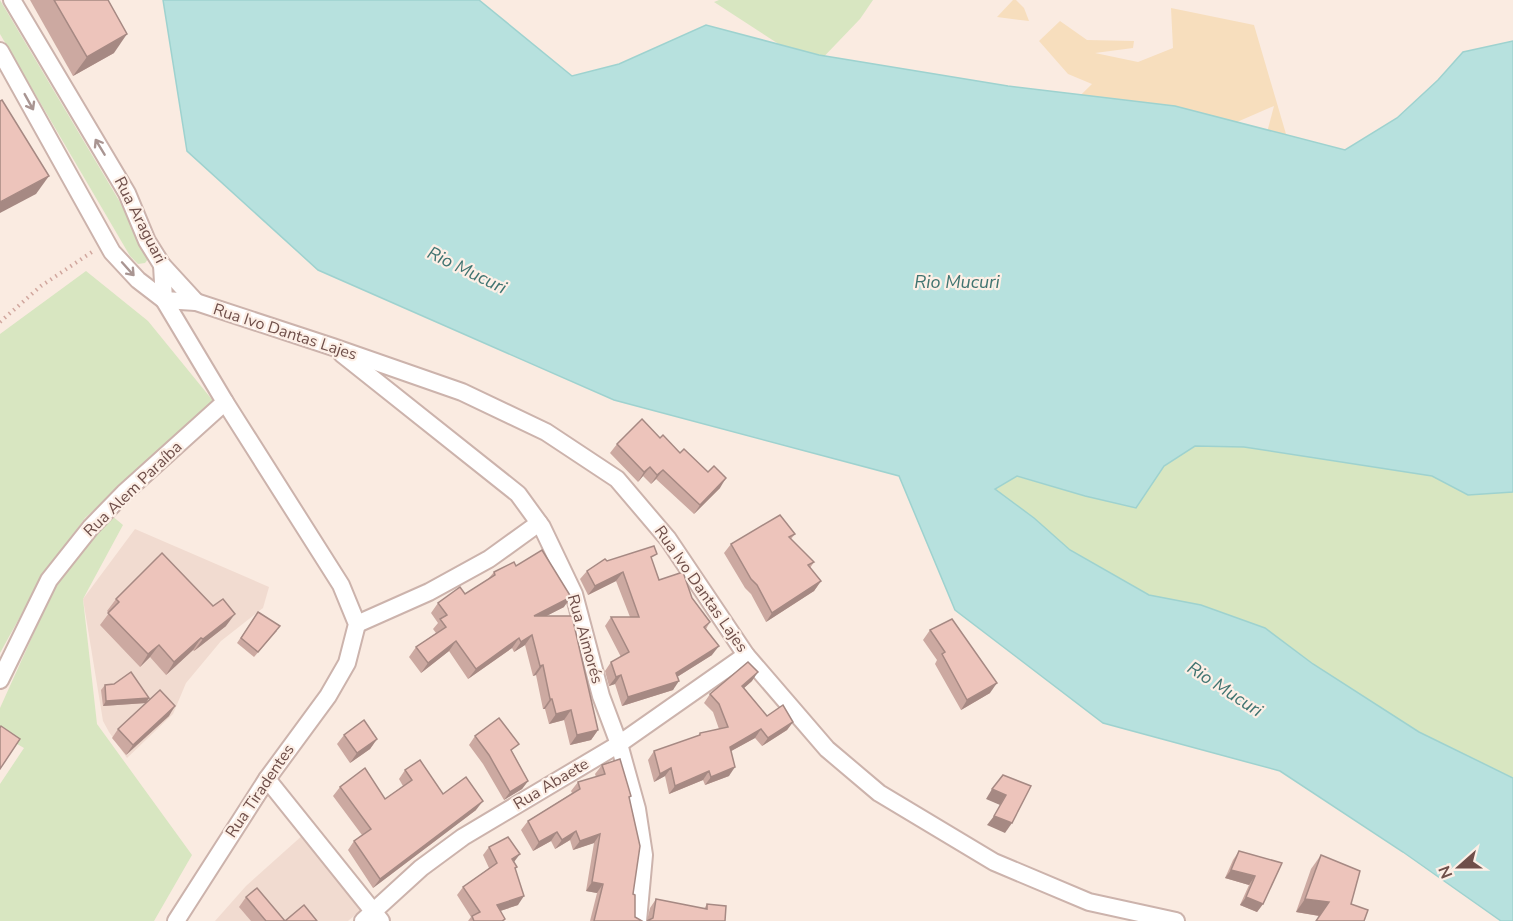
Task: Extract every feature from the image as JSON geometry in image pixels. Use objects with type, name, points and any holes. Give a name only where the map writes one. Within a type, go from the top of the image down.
[{"type":"street","name":"Rua Araguari","points":[[12,0],[128,193],[147,241],[162,266],[196,302]]},
{"type":"street","name":"Rua Araguari","points":[[0,51],[112,252],[138,280],[164,300]]},
{"type":"street","points":[[162,266],[164,300],[225,402],[341,585],[357,624],[429,592],[489,559],[539,523]]},
{"type":"street","points":[[164,300],[196,302]]},
{"type":"street","name":"Rua Ivo Dantas Lajes","points":[[196,302],[462,392],[546,432],[617,479],[668,539],[746,655],[827,749],[879,793],[994,861],[1089,902],[1176,921]]},
{"type":"street","name":"Rua Aimorés","points":[[333,347],[518,494],[539,523],[574,594],[601,696],[619,744],[637,809],[644,855],[638,921]]},
{"type":"street","name":"Rua Alem Paraíba","points":[[0,680],[49,580],[91,527],[124,493],[225,402]]},
{"type":"street","name":"Rua Tiradentes","points":[[176,921],[267,779],[328,696],[347,663],[357,624]]},
{"type":"street","name":"Rua Abaete","points":[[373,918],[421,868],[463,837],[619,744],[746,655]]},
{"type":"street","points":[[267,779],[373,918]]},
{"type":"path","points":[[0,322],[41,286],[93,252],[101,231]]},
{"type":"shaded area","points":[[135,529],[269,587],[263,608],[221,641],[186,683],[173,714],[127,758],[103,721],[83,599]]},
{"type":"shaded area","points":[[304,834],[361,910],[348,921],[215,921],[246,886]]},
{"type":"green space","points":[[0,0],[149,251],[145,263],[138,264],[130,256],[0,34]]},
{"type":"green space","points":[[719,0],[873,0],[860,19],[814,67],[714,2]]},
{"type":"green space","points":[[86,271],[148,321],[214,402],[85,518],[42,577],[0,653],[0,334]]},
{"type":"green space","points":[[1195,446],[1244,447],[1432,476],[1468,495],[1513,492],[1513,778],[1419,732],[1313,664],[1265,628],[1201,606],[1149,595],[1070,550],[1034,518],[995,489],[1016,476],[1136,508],[1164,466]]},
{"type":"green space","points":[[111,515],[123,525],[83,599],[97,724],[192,855],[154,921],[0,921],[0,784],[24,748],[0,734],[0,708],[56,584]]},
{"type":"sand","points":[[1013,0],[1024,8],[1029,21],[997,17]]},
{"type":"sand","points":[[1171,8],[1254,25],[1293,158],[1260,159],[1274,106],[1159,156],[1043,132],[1092,84],[1068,74],[1039,41],[1060,21],[1087,40],[1134,41],[1133,48],[1095,53],[1138,62],[1173,48]]},
{"type":"water","name":"Rio Mucuri","points":[[163,0],[479,0],[572,76],[619,64],[706,25],[819,55],[1008,86],[1175,106],[1345,150],[1397,118],[1438,80],[1463,52],[1513,41],[1513,492],[1468,495],[1432,476],[1244,447],[1195,446],[1164,466],[1136,508],[1017,476],[995,489],[1034,518],[1070,550],[1149,595],[1201,605],[1265,628],[1313,664],[1419,732],[1513,778],[1513,921],[1501,921],[1403,852],[1280,771],[1103,723],[955,610],[899,476],[614,400],[318,270],[187,151]]},
{"type":"building","points":[[54,0],[108,0],[127,34],[87,57]]},
{"type":"building","points":[[2,100],[49,176],[0,202],[0,101]]},
{"type":"building","points":[[642,419],[660,438],[663,435],[680,453],[684,449],[708,472],[714,466],[726,478],[700,505],[663,470],[657,475],[650,467],[644,472],[617,444]]},
{"type":"building","points":[[780,515],[795,534],[789,537],[814,562],[808,565],[821,581],[772,613],[731,544]]},
{"type":"building","points":[[654,546],[657,554],[651,557],[659,580],[683,572],[692,598],[710,622],[704,627],[719,646],[676,673],[679,681],[628,697],[621,675],[616,677],[611,662],[629,652],[611,617],[639,617],[623,572],[595,586],[587,571],[605,559],[607,561]]},
{"type":"building","points":[[542,550],[571,597],[534,616],[572,616],[598,730],[577,735],[571,710],[556,714],[552,699],[550,699],[543,665],[540,666],[532,635],[521,642],[519,638],[476,669],[456,641],[428,663],[416,647],[446,627],[440,619],[447,615],[438,603],[460,587],[465,594],[495,575],[494,572],[514,562],[516,566]]},
{"type":"building","points":[[162,553],[213,606],[223,599],[235,614],[203,639],[201,638],[174,662],[159,645],[148,654],[108,613],[119,602],[116,599]]},
{"type":"building","points":[[258,612],[280,626],[258,652],[241,638]]},
{"type":"building","points":[[952,619],[997,683],[967,700],[942,654],[945,652],[930,630]]},
{"type":"building","points":[[748,662],[758,672],[742,686],[767,716],[783,705],[793,722],[768,738],[761,729],[730,747],[735,767],[711,777],[709,771],[675,786],[671,768],[660,774],[654,751],[700,735],[700,733],[728,727],[719,704],[710,694]]},
{"type":"building","points":[[131,672],[149,698],[106,701],[105,685],[114,684]]},
{"type":"building","points":[[160,690],[175,706],[133,745],[118,729]]},
{"type":"building","points":[[499,718],[519,744],[511,750],[528,781],[510,792],[489,755],[475,736]]},
{"type":"building","points":[[364,720],[377,739],[357,753],[344,735]]},
{"type":"building","points":[[1,726],[20,739],[0,769],[0,728]]},
{"type":"building","points":[[620,759],[631,796],[629,797],[640,846],[633,894],[635,895],[635,917],[642,921],[594,921],[603,884],[592,882],[600,834],[580,841],[576,831],[562,840],[557,832],[539,842],[528,821],[580,789],[578,782],[605,774],[602,765]]},
{"type":"building","points":[[420,760],[443,794],[466,777],[483,801],[380,879],[354,841],[371,829],[340,787],[365,768],[385,799],[412,780],[405,770]]},
{"type":"building","points":[[1003,775],[1031,786],[1012,823],[994,816],[1006,795],[992,789]]},
{"type":"building","points":[[508,837],[520,854],[512,859],[517,867],[515,868],[524,896],[497,905],[505,919],[502,921],[474,921],[472,916],[480,912],[463,887],[497,863],[489,847]]},
{"type":"building","points":[[1239,851],[1282,863],[1263,904],[1246,897],[1255,876],[1231,870]]},
{"type":"building","points":[[1321,855],[1360,871],[1351,904],[1368,910],[1364,921],[1316,921],[1329,902],[1305,899]]},
{"type":"building","points":[[257,888],[285,921],[266,921],[246,897]]},
{"type":"building","points":[[656,899],[707,909],[707,904],[726,906],[725,921],[647,921],[653,918]]},
{"type":"building","points":[[304,905],[317,921],[285,921]]}]
